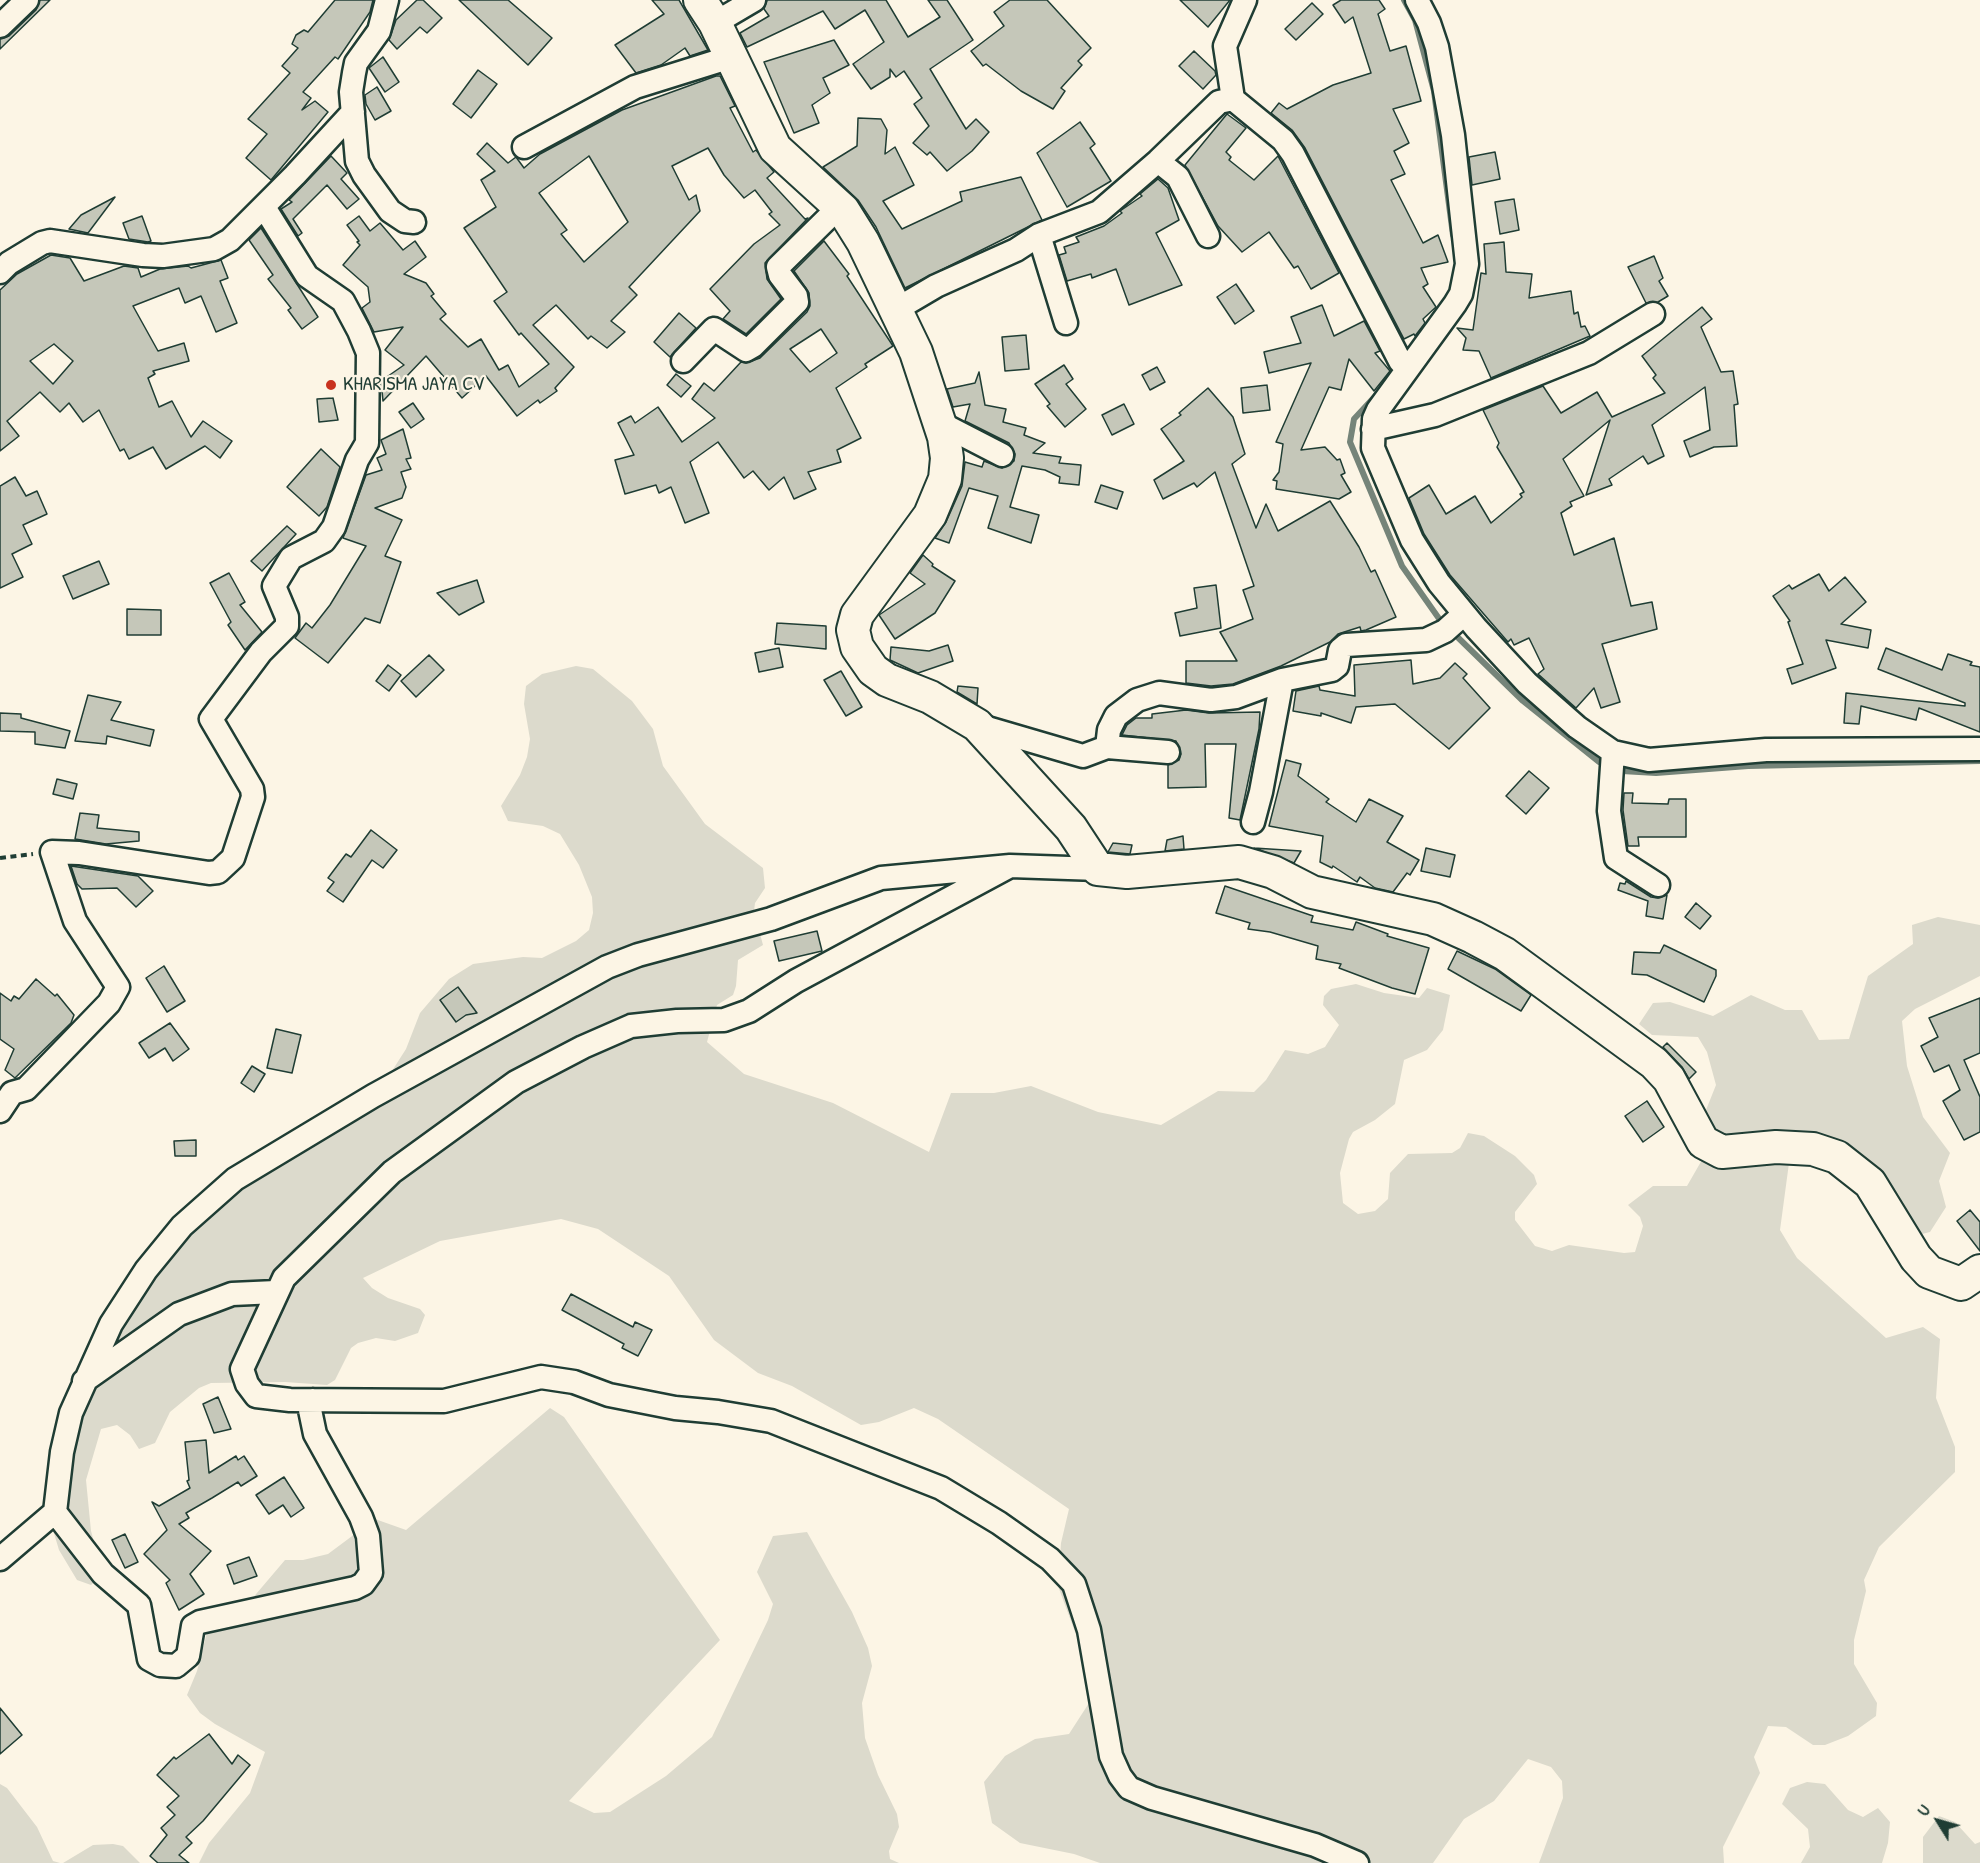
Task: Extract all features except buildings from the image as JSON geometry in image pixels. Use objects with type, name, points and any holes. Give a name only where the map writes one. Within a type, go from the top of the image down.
[{"type":"street","points":[[0,26],[27,0]]},
{"type":"street","points":[[387,0],[379,31],[356,63],[351,93],[357,160],[364,175],[390,211],[405,222],[414,222]]},
{"type":"street","points":[[754,0],[707,11],[775,148],[839,207],[863,242],[916,352],[940,423],[947,458],[945,479],[930,515],[857,615],[853,630],[857,647],[873,670],[887,680],[930,697],[977,725],[1083,756],[1107,747],[1168,752]]},
{"type":"street","points":[[1245,0],[1225,46],[1233,99],[1283,140],[1293,154],[1404,366]]},
{"type":"street","points":[[1417,0],[1429,23],[1437,47],[1453,135],[1467,264],[1461,294],[1455,304],[1404,366],[1378,410],[1373,429],[1372,448],[1412,540],[1455,622],[1577,727],[1611,761],[1766,750],[1980,748]]},
{"type":"street","points":[[524,147],[635,87],[731,57]]},
{"type":"street","points":[[897,309],[936,286],[1016,250],[1039,235],[1099,212],[1158,161],[1219,102],[1233,99]]},
{"type":"street","points":[[0,272],[9,263],[42,243],[50,241],[143,255],[203,252],[230,240],[353,112]]},
{"type":"street","points":[[1158,161],[1178,177],[1209,236]]},
{"type":"street","points":[[0,1111],[12,1093],[26,1089],[109,1003],[118,987],[75,921],[52,852],[79,853],[209,873],[218,872],[233,858],[253,797],[252,789],[241,766],[211,719],[261,652],[282,634],[287,626],[287,617],[274,586],[291,558],[324,541],[334,527],[368,434],[368,353],[359,331],[343,301],[307,276],[264,207]]},
{"type":"street","points":[[683,361],[714,329],[746,350],[753,346],[797,302],[796,296],[780,275],[778,267],[839,207]]},
{"type":"street","points":[[1039,235],[1066,323]]},
{"type":"street","points":[[1373,429],[1435,415],[1589,353],[1653,314]]},
{"type":"street","points":[[940,423],[1002,455]]},
{"type":"street","points":[[1107,747],[1109,730],[1116,716],[1137,700],[1159,693],[1211,700],[1227,698],[1282,680],[1332,670],[1337,666],[1340,650],[1346,645],[1409,643],[1426,640],[1455,622]]},
{"type":"street","points":[[1252,822],[1261,792],[1282,680]]},
{"type":"street","points":[[977,725],[1071,828],[1098,869]]},
{"type":"street","points":[[1611,761],[1609,811],[1616,858],[1658,885]]},
{"type":"street","points":[[0,1559],[55,1512],[62,1452],[71,1413],[111,1324],[146,1270],[182,1226],[235,1179],[364,1102],[607,967],[638,955],[771,919],[881,878],[1010,866],[1127,872],[1239,862],[1273,872],[1312,892],[1433,919],[1506,954],[1654,1064],[1669,1079],[1703,1142],[1722,1152],[1785,1148],[1812,1149],[1837,1157],[1869,1183],[1916,1258],[1929,1272],[1961,1284],[1980,1270]]},
{"type":"street","points":[[1010,866],[796,981],[749,1011],[724,1020],[677,1021],[631,1026],[583,1047],[516,1082],[392,1172],[290,1272],[276,1292],[242,1369],[247,1384],[256,1396],[290,1400],[444,1401],[540,1377],[574,1382],[609,1395],[675,1408],[718,1412],[771,1421],[941,1488],[1050,1559],[1074,1584],[1089,1630],[1111,1756],[1120,1776],[1130,1788],[1152,1798],[1315,1845],[1357,1863]]},
{"type":"street","points":[[83,1382],[179,1314],[232,1294],[276,1292]]},
{"type":"street","points":[[55,1512],[103,1574],[139,1605],[148,1659],[160,1665],[176,1666],[188,1656],[193,1626],[200,1622],[355,1588],[363,1584],[371,1574],[368,1536],[361,1517],[315,1434],[310,1410],[313,1400]]},
{"type":"path","points":[[0,858],[52,852]]},
{"type":"shaded area","points":[[576,666],[593,669],[632,701],[653,729],[663,766],[705,824],[763,868],[765,888],[755,903],[754,911],[763,945],[738,960],[733,995],[717,1005],[707,1042],[744,1074],[833,1103],[929,1152],[951,1093],[994,1093],[1031,1086],[1098,1112],[1161,1125],[1218,1091],[1254,1092],[1266,1080],[1285,1050],[1308,1054],[1325,1047],[1339,1025],[1323,1005],[1324,996],[1331,989],[1356,984],[1384,993],[1419,998],[1427,988],[1450,995],[1443,1030],[1427,1050],[1404,1060],[1395,1104],[1375,1120],[1353,1132],[1340,1173],[1343,1203],[1358,1214],[1375,1211],[1388,1199],[1390,1173],[1408,1154],[1452,1153],[1460,1148],[1468,1133],[1484,1136],[1515,1156],[1534,1175],[1537,1184],[1515,1212],[1515,1220],[1535,1246],[1552,1251],[1569,1245],[1624,1253],[1635,1252],[1643,1226],[1640,1217],[1628,1205],[1653,1186],[1687,1186],[1714,1139],[1706,1110],[1716,1085],[1707,1052],[1698,1037],[1652,1035],[1639,1024],[1653,1003],[1670,1002],[1713,1016],[1751,995],[1785,1010],[1802,1010],[1819,1040],[1849,1039],[1868,976],[1913,944],[1912,925],[1938,917],[1980,925],[1980,976],[1915,1009],[1902,1021],[1907,1066],[1923,1117],[1950,1153],[1939,1181],[1946,1207],[1930,1232],[1922,1234],[1849,1145],[1809,1141],[1789,1163],[1780,1230],[1797,1258],[1886,1338],[1923,1327],[1940,1339],[1936,1398],[1955,1447],[1955,1472],[1879,1547],[1864,1580],[1866,1591],[1854,1640],[1854,1664],[1877,1703],[1876,1716],[1848,1736],[1825,1745],[1813,1745],[1786,1727],[1768,1726],[1754,1757],[1760,1773],[1723,1847],[1724,1863],[1539,1863],[1563,1798],[1562,1781],[1551,1767],[1528,1759],[1494,1801],[1464,1819],[1433,1863],[1100,1863],[1074,1854],[1020,1843],[992,1823],[984,1782],[1005,1756],[1035,1739],[1069,1734],[1089,1703],[1081,1648],[1058,1586],[1061,1543],[1069,1509],[938,1419],[914,1408],[879,1422],[861,1425],[792,1386],[758,1373],[714,1340],[669,1276],[598,1229],[561,1219],[440,1241],[363,1278],[372,1288],[388,1298],[420,1309],[425,1315],[418,1333],[395,1341],[376,1338],[358,1343],[351,1348],[335,1380],[327,1385],[285,1382],[211,1383],[199,1388],[170,1412],[155,1443],[139,1449],[130,1435],[117,1425],[101,1429],[86,1480],[91,1531],[103,1574],[91,1585],[77,1580],[59,1550],[47,1510],[66,1416],[185,1214],[383,1085],[406,1049],[420,1013],[449,979],[473,964],[523,957],[542,958],[576,941],[589,930],[593,913],[592,897],[579,865],[560,834],[543,826],[508,821],[501,806],[520,775],[527,757],[530,739],[524,704],[526,686],[542,674]]},
{"type":"shaded area","points":[[550,1408],[564,1417],[720,1640],[569,1801],[594,1813],[610,1812],[666,1776],[712,1737],[768,1620],[773,1604],[757,1572],[773,1536],[807,1532],[852,1612],[868,1648],[872,1666],[862,1703],[865,1738],[878,1775],[897,1814],[899,1827],[889,1851],[890,1859],[899,1863],[199,1863],[209,1843],[250,1793],[265,1752],[215,1724],[200,1713],[187,1695],[197,1671],[211,1617],[251,1600],[285,1560],[303,1560],[328,1554],[375,1519],[406,1530]]},
{"type":"shaded area","points":[[1807,1782],[1825,1784],[1848,1810],[1863,1817],[1878,1808],[1890,1822],[1888,1843],[1882,1863],[1801,1863],[1810,1847],[1808,1829],[1782,1804],[1790,1788]]},
{"type":"shaded area","points":[[0,1784],[7,1788],[37,1827],[53,1861],[60,1863],[0,1863]]},
{"type":"shaded area","points":[[1939,1816],[1955,1822],[1975,1844],[1980,1842],[1980,1863],[1923,1863],[1923,1837]]},
{"type":"shaded area","points":[[93,1845],[123,1846],[140,1863],[63,1863]]},
{"type":"waterway","points":[[1404,0],[1415,20],[1434,91],[1453,235]]},
{"type":"waterway","points":[[1379,392],[1354,419],[1350,442],[1402,566],[1440,620],[1523,701],[1599,762],[1622,771],[1656,773],[1748,766],[1980,761]]},
{"type":"place","name":"KHARISMA JAYA CV","points":[[331,385]]}]
